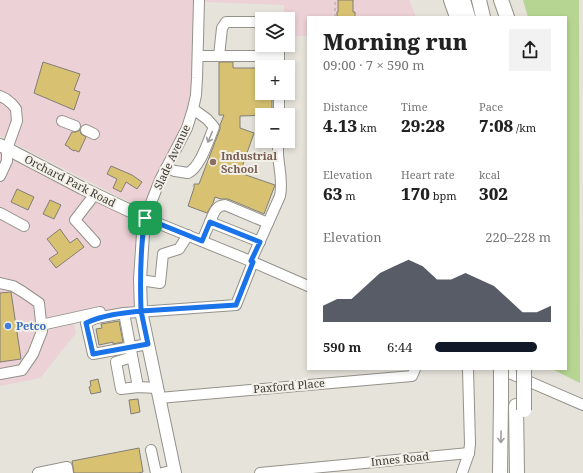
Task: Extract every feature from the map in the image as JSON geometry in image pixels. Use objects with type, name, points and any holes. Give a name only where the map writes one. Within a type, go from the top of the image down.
[{"type":"highway","points":[[451,0],[458,16]]},
{"type":"highway","points":[[463,0],[468,16]]},
{"type":"highway","points":[[479,0],[483,16]]},
{"type":"highway","points":[[501,0],[507,16]]},
{"type":"highway","points":[[500,473],[501,370]]},
{"type":"highway","points":[[516,370],[520,408],[523,473]]},
{"type":"highway","points":[[517,473],[520,408],[524,370]]},
{"type":"main road","name":"Orchard Park Road","points":[[2,150],[145,218]]},
{"type":"main road","points":[[145,218],[140,280],[141,308],[175,472]]},
{"type":"street","name":"Slade Avenue","points":[[145,218],[166,168],[185,133],[193,109],[197,85],[198,0]]},
{"type":"street","points":[[219,56],[222,28],[226,22],[255,22]]},
{"type":"street","points":[[198,56],[273,56],[276,52]]},
{"type":"street","points":[[0,96],[6,99],[16,109],[17,121],[2,150],[7,160],[0,176]]},
{"type":"street","points":[[166,168],[188,173],[192,171],[200,160],[214,127],[207,118],[193,109]]},
{"type":"street","points":[[62,121],[75,126]]},
{"type":"street","points":[[41,325],[129,306],[141,308],[236,305],[260,242],[280,196],[281,191],[278,148]]},
{"type":"street","points":[[95,194],[75,220],[95,242]]},
{"type":"street","points":[[202,241],[216,209],[220,206],[225,205],[268,224]]},
{"type":"street","points":[[0,213],[24,226]]},
{"type":"street","points":[[145,218],[307,286]]},
{"type":"street","points":[[210,222],[260,242]]},
{"type":"street","points":[[140,280],[160,283],[163,254],[179,249],[188,235]]},
{"type":"street","points":[[0,283],[13,286],[39,303],[42,331],[33,354],[22,370],[0,374]]},
{"type":"street","points":[[131,352],[93,354],[86,323],[96,318],[141,308]]},
{"type":"street","points":[[124,313],[138,386]]},
{"type":"street","points":[[148,344],[131,352],[116,362],[121,389],[138,386],[158,393]]},
{"type":"street","name":"Paxford Place","points":[[158,393],[412,376],[415,370]]},
{"type":"street","points":[[462,473],[469,453],[470,438],[468,370]]},
{"type":"street","points":[[503,370],[583,405]]},
{"type":"street","points":[[151,450],[156,473]]},
{"type":"street","name":"Innes Road","points":[[260,473],[469,453]]},
{"type":"street","points":[[38,473],[67,467],[68,473]]},
{"type":"street","points":[[162,473],[175,472]]},
{"type":"path","points":[[335,0],[335,16]]},
{"type":"shaded area","points":[[0,0],[195,0],[193,74],[187,111],[178,136],[146,202],[140,205],[135,205],[0,136]]},
{"type":"shaded area","points":[[205,0],[409,0],[416,16],[307,16],[307,36],[295,36],[295,12],[284,12],[284,5],[205,2]]},
{"type":"shaded area","points":[[0,152],[139,221],[134,252],[133,286],[136,308],[73,320],[76,333],[40,378],[0,386]]},
{"type":"green space","points":[[523,0],[579,0],[580,383],[554,370],[567,370],[567,16],[528,16]]},
{"type":"building","points":[[338,0],[353,0],[353,12],[355,12],[355,16],[337,16]]},
{"type":"building","points":[[43,62],[80,74],[74,90],[80,92],[74,110],[34,93]]},
{"type":"building","points":[[219,62],[233,62],[233,68],[255,68],[255,100],[272,100],[272,108],[255,108],[255,116],[240,116],[240,128],[254,133],[240,173],[275,185],[264,214],[228,199],[215,197],[207,213],[188,206],[194,184],[199,184],[220,129],[224,115],[219,115]]},
{"type":"building","points":[[80,130],[81,134],[86,137],[79,152],[74,151],[65,145],[72,132]]},
{"type":"building","points":[[111,166],[132,175],[142,182],[137,189],[126,182],[121,192],[113,188],[117,179],[107,174]]},
{"type":"building","points":[[17,189],[34,197],[28,210],[11,202]]},
{"type":"building","points":[[50,200],[61,205],[54,219],[43,214]]},
{"type":"building","points":[[60,229],[70,243],[77,238],[84,247],[56,268],[49,259],[58,253],[47,239]]},
{"type":"building","name":"Petco","points":[[11,292],[21,359],[0,362],[0,293]]},
{"type":"building","points":[[119,321],[123,342],[113,344],[113,342],[99,345],[96,329],[102,328],[101,324]]},
{"type":"building","points":[[98,379],[101,392],[91,394],[89,387],[91,386],[90,381]]},
{"type":"building","points":[[138,399],[140,412],[131,414],[129,400]]},
{"type":"building","points":[[139,448],[143,472],[74,473],[72,461]]},
{"type":"place","name":"Industrial School","points":[[213,162]]},
{"type":"place","name":"Petco","points":[[8,326]]},
{"type":"route","points":[[145,218],[140,279],[141,311],[96,318],[86,323],[93,354],[148,344],[141,311],[236,305],[253,262],[251,261],[260,242],[210,222],[202,241],[145,218]]}]
